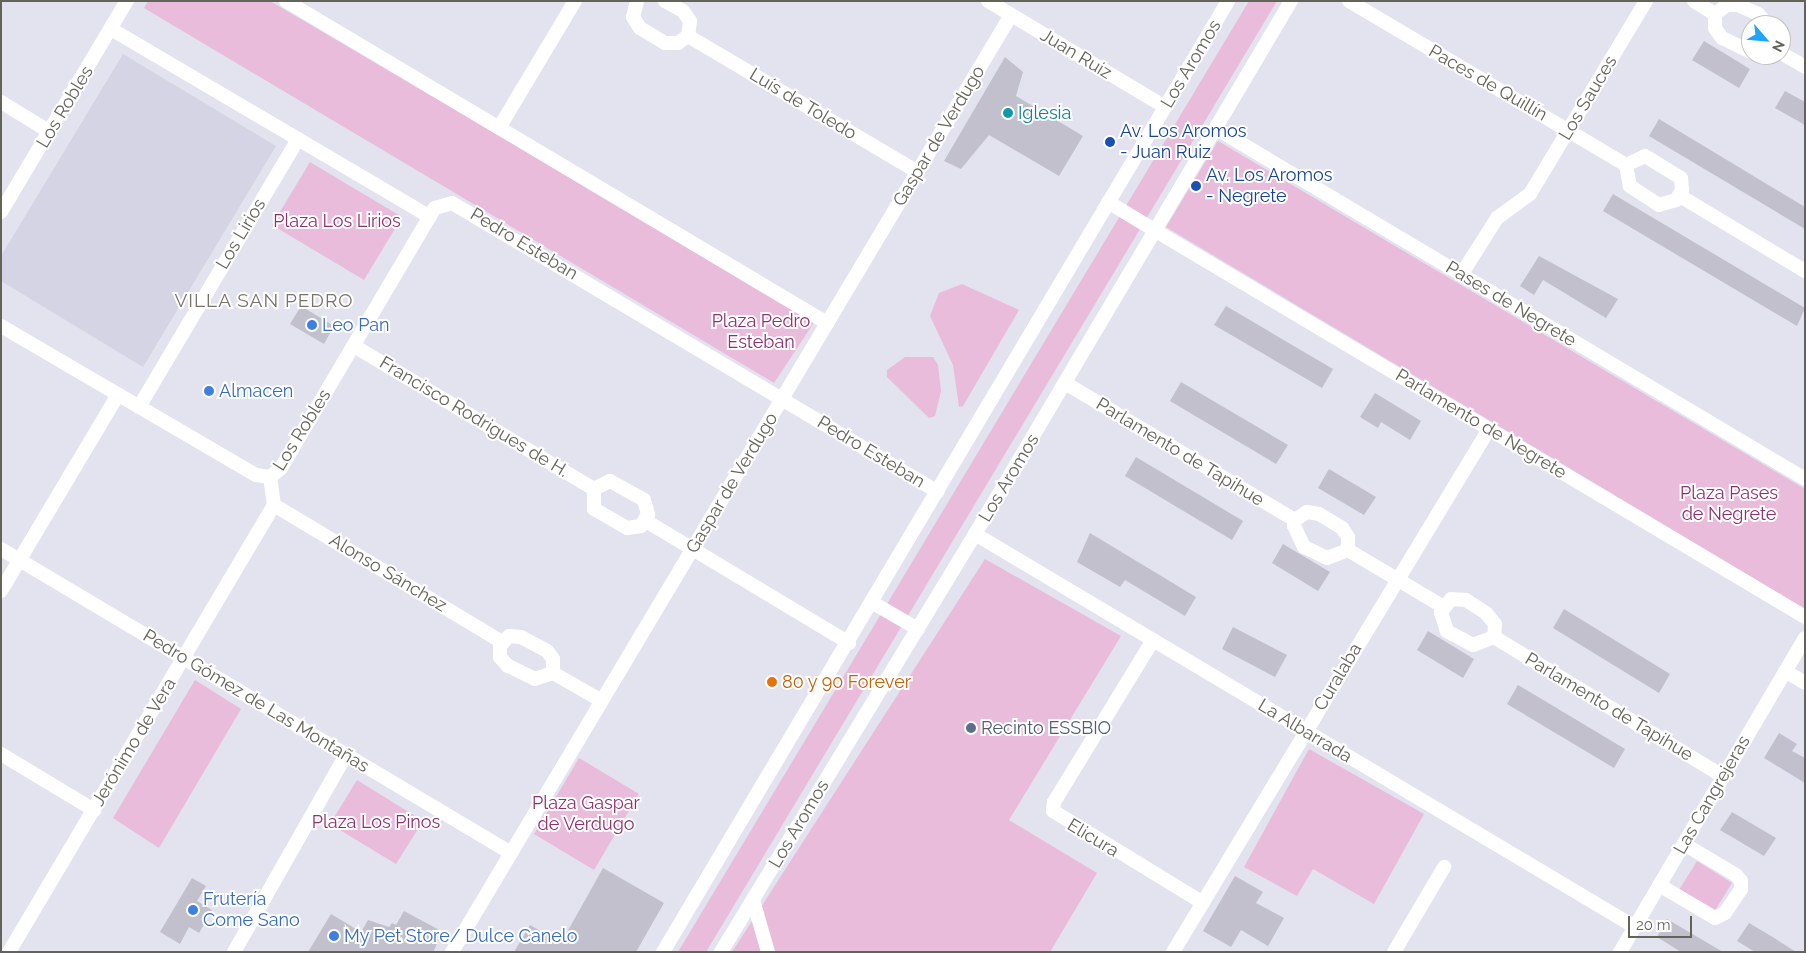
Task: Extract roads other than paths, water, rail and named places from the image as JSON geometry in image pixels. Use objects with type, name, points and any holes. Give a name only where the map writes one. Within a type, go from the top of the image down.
[{"type":"street","name":"Los Robles","points":[[1,212],[127,1]]},
{"type":"street","points":[[286,1],[827,323]]},
{"type":"street","points":[[499,128],[575,1]]},
{"type":"street","points":[[634,2],[636,23],[665,43],[678,43],[688,36],[687,16],[665,1]]},
{"type":"street","name":"Juan Ruiz","points":[[988,1],[1165,107]]},
{"type":"street","name":"Los Aromos","points":[[663,952],[850,643],[1228,1]]},
{"type":"street","name":"Los Aromos","points":[[722,952],[1066,383],[1291,1]]},
{"type":"street","name":"Paces de Quillín","points":[[1349,1],[1626,164]]},
{"type":"street","name":"Los Sauces","points":[[1461,275],[1497,218],[1530,194],[1646,1]]},
{"type":"street","points":[[1694,1],[1715,14]]},
{"type":"street","points":[[1715,14],[1727,5],[1738,4],[1759,15]]},
{"type":"street","points":[[1715,14],[1715,28],[1722,38],[1741,47]]},
{"type":"street","name":"Gaspar de Verdugo","points":[[452,952],[1011,15]]},
{"type":"street","points":[[111,29],[430,217]]},
{"type":"street","name":"Luís de Toledo","points":[[688,36],[918,172]]},
{"type":"street","points":[[1791,59],[1805,67]]},
{"type":"street","points":[[1,102],[50,132]]},
{"type":"street","name":"Pases de Negrete","points":[[1216,129],[1805,479]]},
{"type":"street","name":"Los Lirios","points":[[139,407],[298,139]]},
{"type":"street","points":[[1645,156],[1672,170],[1683,183],[1680,196],[1667,205],[1652,202],[1630,186],[1626,164],[1645,156]]},
{"type":"street","points":[[1680,196],[1805,271]]},
{"type":"street","name":"Parlamento de Negrete","points":[[1108,202],[1805,617]]},
{"type":"street","name":"Pedro Esteban","points":[[430,217],[440,204],[457,205],[938,492]]},
{"type":"street","name":"Los Robles","points":[[1,326],[256,475],[270,477],[281,468],[430,217]]},
{"type":"street","name":"Francisco Rodrigues de H.","points":[[354,346],[594,489]]},
{"type":"street","name":"Parlamento de Tapihue","points":[[1066,383],[1294,520]]},
{"type":"street","points":[[1,590],[118,395]]},
{"type":"street","name":"Curalaba","points":[[1174,952],[1305,731],[1489,429]]},
{"type":"street","points":[[270,477],[274,505]]},
{"type":"street","points":[[610,480],[639,495],[647,506],[646,521],[627,528],[599,513],[591,502],[594,489],[610,480]]},
{"type":"street","name":"Alonso Sánchez","points":[[274,505],[502,642]]},
{"type":"street","name":"Jerónimo de Vera","points":[[10,952],[274,505]]},
{"type":"street","points":[[1307,512],[1325,518],[1346,532],[1348,550],[1327,558],[1311,551],[1298,540],[1294,520],[1307,512]]},
{"type":"street","points":[[646,521],[850,643]]},
{"type":"street","name":"La Albarrada","points":[[975,534],[1635,927]]},
{"type":"street","name":"Pedro Gómez de Las Montañas","points":[[1,549],[511,853]]},
{"type":"street","points":[[1348,550],[1442,606]]},
{"type":"street","points":[[1459,599],[1486,612],[1495,624],[1494,638],[1473,645],[1454,636],[1443,625],[1442,606],[1459,599]]},
{"type":"street","points":[[873,603],[918,629]]},
{"type":"street","points":[[553,673],[553,659],[547,651],[518,636],[502,642],[500,657],[508,666],[535,679],[553,673],[602,701]]},
{"type":"street","name":"Parlamento de Tapihue","points":[[1494,638],[1723,776]]},
{"type":"street","name":"Las Cangrejeras","points":[[1620,952],[1805,638]]},
{"type":"street","name":"Elicura","points":[[1153,640],[1054,802],[1053,811],[1203,903]]},
{"type":"street","points":[[1785,671],[1805,683]]},
{"type":"street","points":[[1,754],[94,810]]},
{"type":"street","points":[[234,952],[346,755]]},
{"type":"street","points":[[1659,885],[1715,918],[1725,913],[1741,889],[1739,878],[1684,844]]},
{"type":"street","points":[[1394,952],[1444,867]]},
{"type":"street","points":[[752,900],[768,952]]},
{"type":"place","name":"Iglesia","points":[[1008,113]]},
{"type":"place","name":"Av. Los Aromos - Juan Ruiz","points":[[1110,142]]},
{"type":"place","name":"Av. Los Aromos - Negrete","points":[[1196,186]]},
{"type":"place","name":"Leo Pan","points":[[312,325]]},
{"type":"place","name":"Almacen","points":[[209,391]]},
{"type":"place","name":"80 y 90 Forever","points":[[772,682]]},
{"type":"place","name":"Recinto ESSBIO","points":[[971,728]]},
{"type":"place","name":"Frutería Come Sano","points":[[193,910]]},
{"type":"place","name":"My Pet Store/ Dulce Canelo","points":[[334,936]]},
{"type":"district","name":"VILLA SAN PEDRO","points":[[264,301]]},
{"type":"park label","name":"Plaza Los Lirios","points":[[337,221]]},
{"type":"park label","name":"Plaza Pedro Esteban","points":[[761,332]]},
{"type":"park label","name":"Plaza Pases de Negrete","points":[[1729,504]]},
{"type":"park label","name":"Plaza Gaspar de Verdugo","points":[[586,814]]},
{"type":"park label","name":"Plaza Los Pinos","points":[[376,822]]}]
